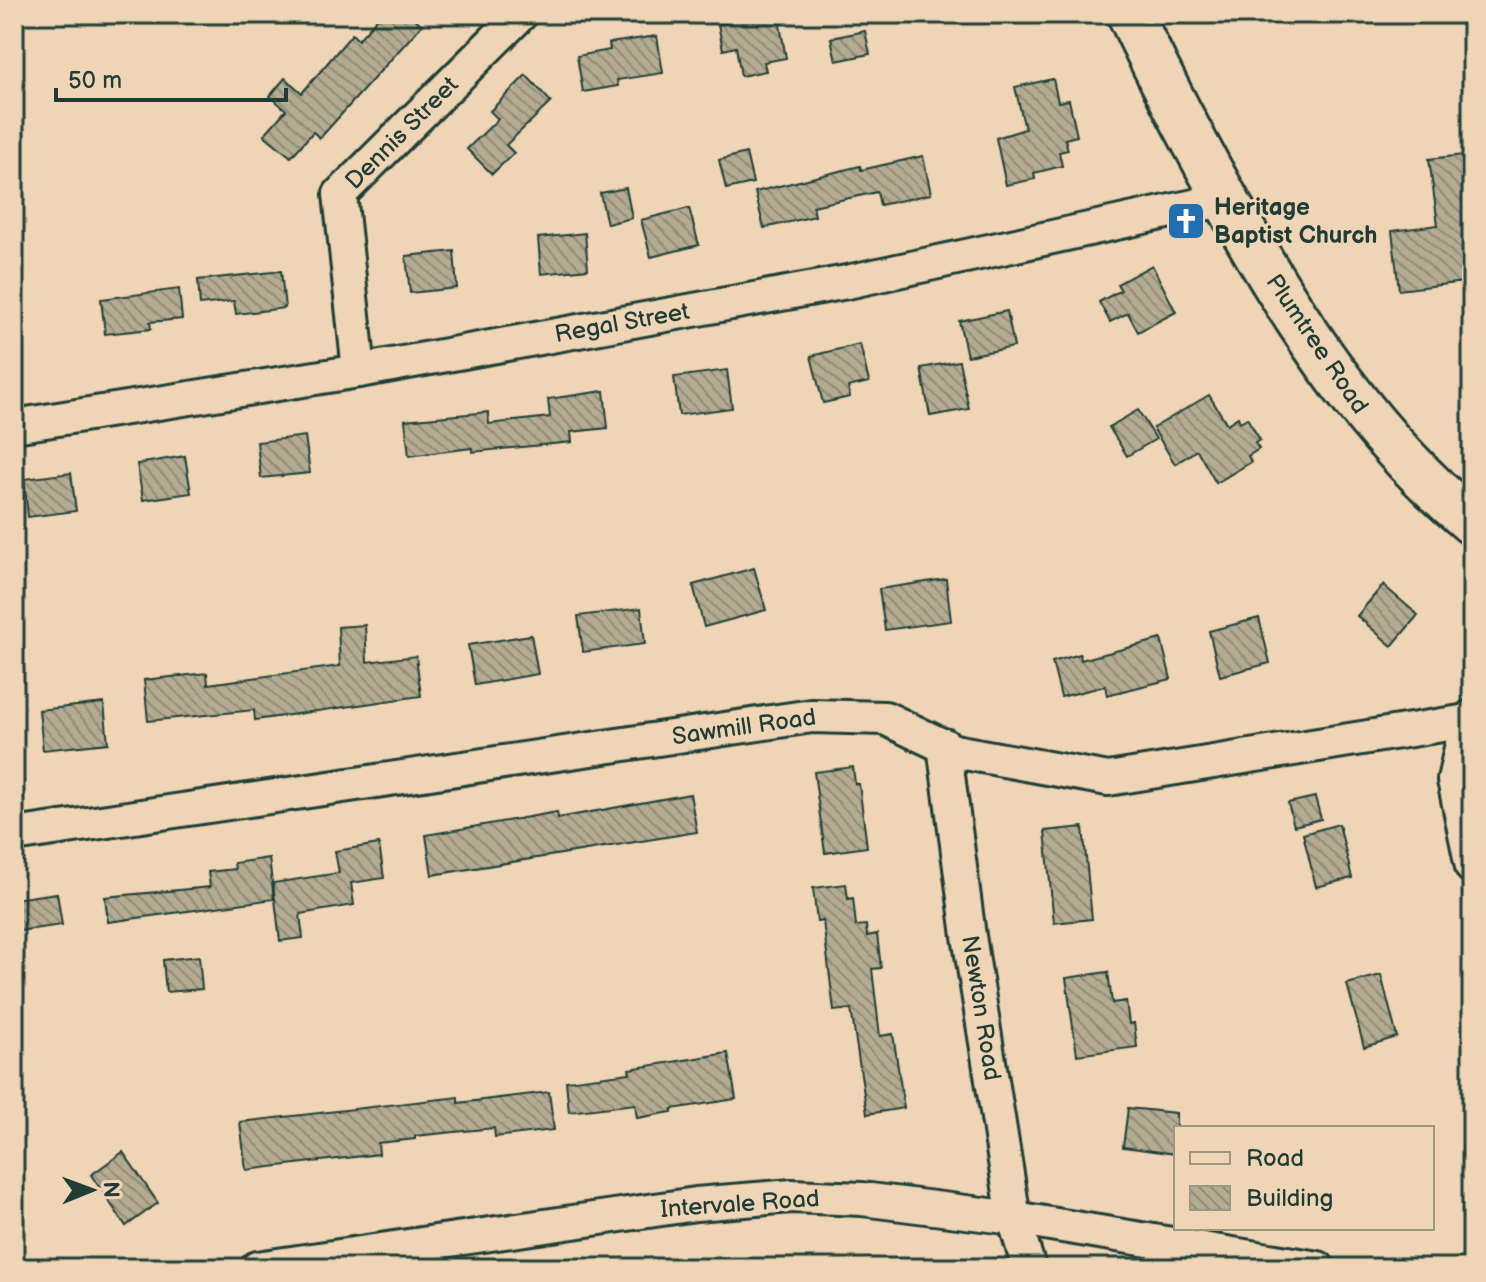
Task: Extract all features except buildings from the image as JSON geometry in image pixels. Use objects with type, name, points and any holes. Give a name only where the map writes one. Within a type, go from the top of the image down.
[{"type":"street","name":"Dennis Street","points":[[359,371],[340,194],[521,14]]},
{"type":"street","name":"Plumtree Road","points":[[1130,14],[1180,115],[1279,293],[1350,396],[1404,457],[1472,522]]},
{"type":"street","name":"Regal Street","points":[[14,426],[359,371],[847,282],[1226,199]]},
{"type":"street","name":"Sawmill Road","points":[[14,835],[812,716],[885,718],[954,751],[1108,779],[1470,718]]},
{"type":"street","points":[[1470,718],[1454,780],[1472,867]]},
{"type":"street","name":"Newton Road","points":[[944,745],[969,936],[1014,1218],[1029,1268]]},
{"type":"street","name":"Intervale Road","points":[[257,1268],[696,1204],[769,1197],[862,1199],[1014,1218],[1318,1268]]},
{"type":"place","name":"Heritage Baptist Church","points":[[1186,221]]}]
